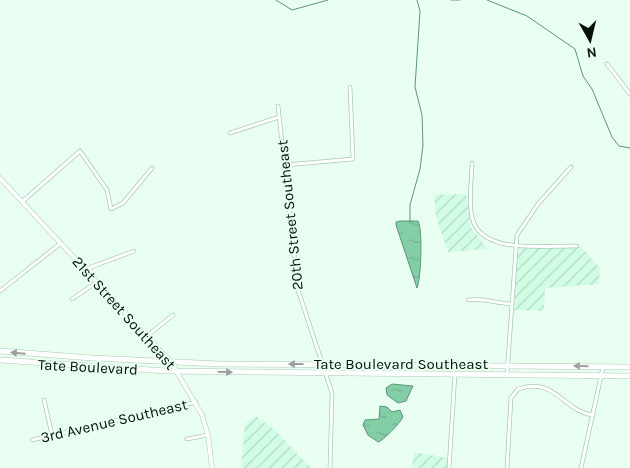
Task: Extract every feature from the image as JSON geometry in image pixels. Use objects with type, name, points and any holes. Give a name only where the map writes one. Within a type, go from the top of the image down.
[{"type":"main road","name":"Tate Boulevard","points":[[0,351],[171,362]]},
{"type":"main road","name":"Tate Boulevard","points":[[0,360],[176,372]]},
{"type":"main road","name":"Tate Boulevard Southeast","points":[[171,362],[630,367]]},
{"type":"main road","name":"Tate Boulevard Southeast","points":[[176,372],[630,376]]},
{"type":"street","points":[[607,64],[630,94]]},
{"type":"street","points":[[285,165],[354,159],[350,87]]},
{"type":"street","name":"20th Street Southeast","points":[[278,106],[298,290],[327,373],[332,404],[330,468]]},
{"type":"street","points":[[230,133],[279,118]]},
{"type":"street","points":[[24,201],[80,151],[107,190],[111,209],[123,203],[152,168]]},
{"type":"street","points":[[472,163],[471,210],[475,227],[491,241],[515,245],[577,246]]},
{"type":"street","points":[[507,374],[515,245],[522,225],[571,167]]},
{"type":"street","name":"21st Street Southeast","points":[[0,178],[24,201],[171,362],[196,402],[208,435],[212,468]]},
{"type":"street","points":[[0,291],[61,242]]},
{"type":"street","points":[[86,269],[134,251]]},
{"type":"street","points":[[72,299],[98,282]]},
{"type":"street","points":[[468,300],[474,298],[492,303],[512,304]]},
{"type":"street","points":[[147,336],[173,314]]},
{"type":"street","points":[[581,468],[603,367]]},
{"type":"street","points":[[449,468],[455,374]]},
{"type":"street","points":[[507,468],[511,398],[516,390],[523,387],[546,388],[581,412],[593,415]]},
{"type":"street","points":[[44,400],[52,435]]},
{"type":"street","name":"3rd Avenue Southeast","points":[[32,440],[196,402]]},
{"type":"street","points":[[187,439],[208,435]]},
{"type":"shaded area","points":[[466,194],[471,228],[488,249],[448,252],[436,217],[434,195]]},
{"type":"shaded area","points":[[518,247],[581,247],[600,268],[599,284],[545,288],[544,311],[514,310]]},
{"type":"shaded area","points":[[256,416],[275,430],[311,468],[241,468],[245,424]]},
{"type":"shaded area","points":[[414,452],[448,458],[447,468],[412,468]]},
{"type":"water","points":[[418,221],[420,226],[420,275],[417,288],[396,225],[396,222]]},
{"type":"water","points":[[392,384],[413,386],[406,401],[398,403],[387,395],[386,388]]},
{"type":"water","points":[[380,406],[387,407],[392,412],[400,410],[403,417],[384,439],[378,442],[368,435],[363,425],[365,420],[379,419]]},
{"type":"waterway","points":[[276,0],[292,10],[328,0]]},
{"type":"waterway","points":[[410,222],[410,205],[420,169],[423,145],[422,115],[415,87],[420,11],[417,0]]},
{"type":"waterway","points":[[451,0],[460,0]]},
{"type":"waterway","points":[[487,0],[527,16],[575,49],[583,76],[592,89],[612,137],[619,146],[630,148]]}]
